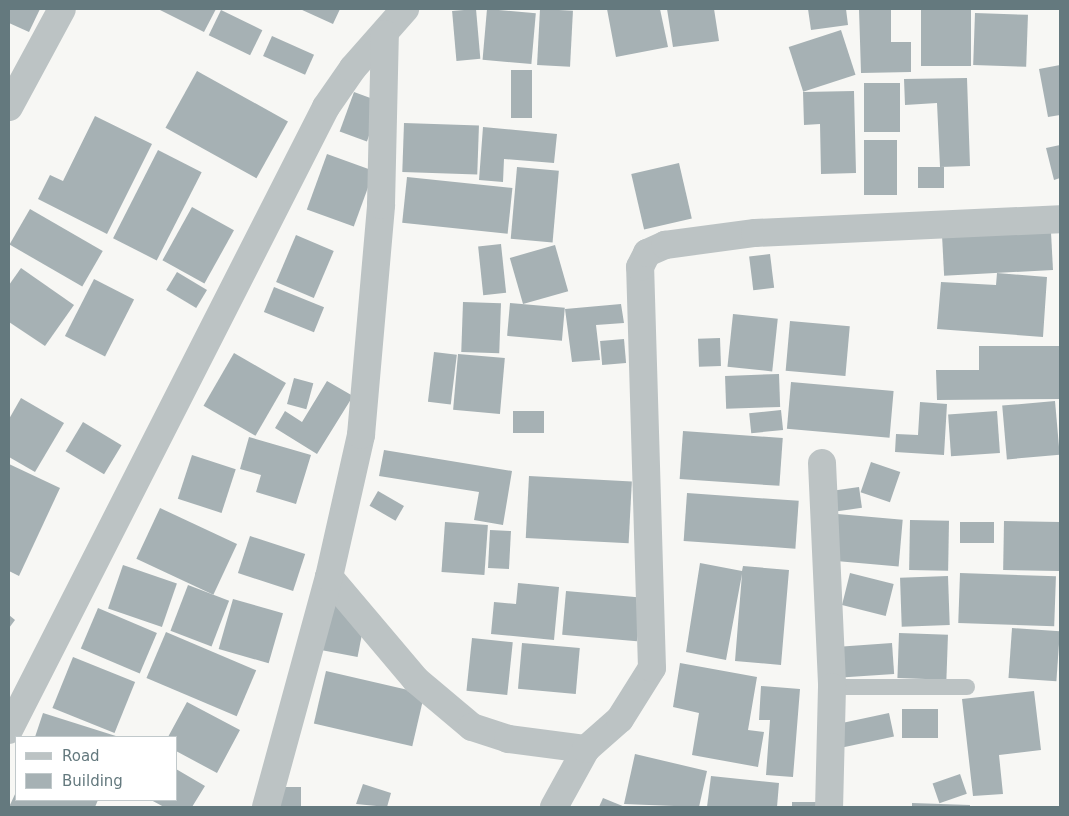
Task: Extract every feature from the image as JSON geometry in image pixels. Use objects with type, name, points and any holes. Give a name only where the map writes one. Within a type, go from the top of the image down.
[{"type":"street","points":[[9,107],[62,9]]},
{"type":"street","points":[[9,730],[326,107],[352,68],[385,34],[405,9]]},
{"type":"street","points":[[266,807],[329,577],[365,397],[381,205],[385,34]]},
{"type":"street","points":[[554,807],[586,749],[620,719],[652,668],[640,268],[647,253],[666,245],[754,233],[1060,218]]},
{"type":"street","points":[[822,463],[832,687],[829,807]]},
{"type":"street","points":[[329,577],[416,680],[472,727],[508,739],[586,749]]},
{"type":"lane","points":[[832,687],[967,687]]},
{"type":"building","points":[[9,9],[40,9],[29,32],[9,23]]},
{"type":"building","points":[[158,9],[216,9],[204,32]]},
{"type":"building","points":[[300,9],[340,9],[333,24]]},
{"type":"building","points":[[476,9],[480,59],[456,61],[452,11]]},
{"type":"building","points":[[487,9],[536,13],[531,64],[483,60]]},
{"type":"building","points":[[540,9],[573,11],[570,67],[537,65]]},
{"type":"building","points":[[607,9],[660,9],[668,47],[616,57]]},
{"type":"building","points":[[667,9],[714,9],[719,41],[673,47]]},
{"type":"building","points":[[808,9],[846,9],[848,25],[811,30]]},
{"type":"building","points":[[859,9],[891,9],[891,42],[911,42],[911,72],[861,73]]},
{"type":"building","points":[[921,9],[971,9],[971,66],[921,66]]},
{"type":"building","points":[[221,10],[262,30],[250,55],[209,35]]},
{"type":"building","points":[[975,13],[1028,15],[1026,67],[973,65]]},
{"type":"building","points":[[841,30],[856,75],[803,92],[789,47]]},
{"type":"building","points":[[272,36],[314,55],[305,75],[263,56]]},
{"type":"building","points":[[1060,65],[1060,115],[1048,117],[1039,69]]},
{"type":"building","points":[[511,70],[532,70],[532,118],[511,118]]},
{"type":"building","points":[[197,71],[288,121],[256,178],[165,128]]},
{"type":"building","points":[[967,78],[970,166],[940,167],[937,103],[905,105],[904,79]]},
{"type":"building","points":[[864,83],[900,83],[900,132],[864,132]]},
{"type":"building","points":[[854,91],[856,173],[821,174],[820,124],[804,125],[803,92]]},
{"type":"building","points":[[354,92],[381,102],[367,141],[340,131]]},
{"type":"building","points":[[95,116],[152,144],[107,234],[38,199],[50,175],[63,181]]},
{"type":"building","points":[[404,123],[479,126],[477,175],[402,172]]},
{"type":"building","points":[[483,127],[557,134],[554,163],[504,159],[503,182],[479,180]]},
{"type":"building","points":[[864,140],[897,140],[897,195],[864,195]]},
{"type":"building","points":[[1060,145],[1060,178],[1054,180],[1046,148]]},
{"type":"building","points":[[158,150],[202,172],[157,260],[113,238]]},
{"type":"building","points":[[327,154],[374,171],[354,227],[307,209]]},
{"type":"building","points":[[679,163],[692,219],[644,230],[631,174]]},
{"type":"building","points":[[517,167],[559,171],[553,242],[511,239]]},
{"type":"building","points":[[918,167],[944,167],[944,188],[918,188]]},
{"type":"building","points":[[407,177],[512,188],[508,234],[402,223]]},
{"type":"building","points":[[192,207],[234,230],[204,284],[162,260]]},
{"type":"building","points":[[30,209],[103,251],[82,287],[10,245]]},
{"type":"building","points":[[1051,232],[1053,270],[944,276],[942,238]]},
{"type":"building","points":[[296,235],[334,251],[314,298],[276,282]]},
{"type":"building","points":[[501,244],[506,293],[483,295],[478,246]]},
{"type":"building","points":[[555,245],[568,291],[523,304],[510,258]]},
{"type":"building","points":[[770,254],[774,288],[753,290],[749,257]]},
{"type":"building","points":[[21,268],[74,305],[45,346],[9,322],[9,285]]},
{"type":"building","points":[[177,272],[207,290],[196,308],[166,290]]},
{"type":"building","points":[[997,273],[1047,277],[1043,337],[937,329],[941,282],[996,285]]},
{"type":"building","points":[[94,279],[134,299],[105,356],[65,336]]},
{"type":"building","points":[[274,287],[324,307],[314,332],[264,312]]},
{"type":"building","points":[[463,302],[501,303],[499,353],[461,352]]},
{"type":"building","points":[[510,303],[565,308],[562,341],[507,336]]},
{"type":"building","points":[[621,304],[624,323],[596,325],[600,360],[572,362],[565,309]]},
{"type":"building","points":[[733,314],[778,319],[772,371],[727,367]]},
{"type":"building","points":[[790,321],[850,326],[845,376],[786,371]]},
{"type":"building","points":[[720,338],[721,366],[699,367],[698,339]]},
{"type":"building","points":[[624,339],[626,363],[602,365],[600,341]]},
{"type":"building","points":[[979,346],[1060,346],[1060,399],[937,400],[936,370],[979,370]]},
{"type":"building","points":[[434,352],[457,355],[451,404],[428,402]]},
{"type":"building","points":[[234,353],[286,383],[255,436],[204,406]]},
{"type":"building","points":[[458,354],[505,358],[500,414],[453,410]]},
{"type":"building","points":[[779,374],[780,407],[726,409],[725,376]]},
{"type":"building","points":[[294,378],[313,383],[306,409],[287,404]]},
{"type":"building","points":[[327,381],[353,396],[317,454],[275,428],[285,411],[302,422]]},
{"type":"building","points":[[791,382],[894,391],[890,438],[787,429]]},
{"type":"building","points":[[21,398],[64,423],[35,472],[9,457],[9,419]]},
{"type":"building","points":[[1055,401],[1060,455],[1007,459],[1002,406]]},
{"type":"building","points":[[920,402],[947,404],[944,455],[895,452],[896,434],[918,435]]},
{"type":"building","points":[[781,410],[783,430],[751,433],[749,413]]},
{"type":"building","points":[[513,411],[544,411],[544,433],[513,433]]},
{"type":"building","points":[[997,411],[1000,453],[951,456],[948,414]]},
{"type":"building","points":[[83,422],[122,445],[104,474],[65,451]]},
{"type":"building","points":[[683,431],[783,438],[779,486],[680,479]]},
{"type":"building","points":[[249,437],[311,455],[296,504],[256,492],[261,475],[240,469]]},
{"type":"building","points":[[384,450],[512,471],[503,525],[474,520],[479,492],[379,476]]},
{"type":"building","points":[[192,455],[236,469],[222,513],[178,499]]},
{"type":"building","points":[[871,462],[900,472],[890,502],[861,492]]},
{"type":"building","points":[[9,464],[60,488],[19,576],[9,571]]},
{"type":"building","points":[[529,476],[632,481],[629,543],[526,538]]},
{"type":"building","points":[[859,487],[862,508],[830,512],[827,491]]},
{"type":"building","points":[[378,491],[404,506],[395,521],[370,506]]},
{"type":"building","points":[[687,493],[799,501],[795,549],[684,541]]},
{"type":"building","points":[[160,508],[237,544],[213,595],[136,559]]},
{"type":"building","points":[[826,513],[903,520],[899,567],[822,560]]},
{"type":"building","points":[[910,520],[949,521],[948,571],[909,570]]},
{"type":"building","points":[[1004,521],[1060,522],[1059,571],[1003,570]]},
{"type":"building","points":[[445,522],[488,525],[484,575],[442,572]]},
{"type":"building","points":[[960,522],[994,522],[994,543],[960,543]]},
{"type":"building","points":[[490,530],[511,531],[509,569],[488,568]]},
{"type":"building","points":[[250,536],[305,554],[293,591],[238,573]]},
{"type":"building","points":[[700,563],[742,571],[743,566],[789,570],[781,665],[735,661],[742,574],[726,660],[686,652]]},
{"type":"building","points":[[123,565],[177,584],[162,627],[108,608]]},
{"type":"building","points":[[850,573],[894,584],[886,616],[842,605]]},
{"type":"building","points":[[960,573],[1056,576],[1054,626],[958,623]]},
{"type":"building","points":[[948,576],[950,625],[902,627],[900,578]]},
{"type":"building","points":[[518,583],[559,587],[554,640],[491,634],[494,602],[516,604]]},
{"type":"building","points":[[188,585],[229,601],[212,647],[170,631]]},
{"type":"building","points":[[566,591],[641,598],[637,641],[562,635]]},
{"type":"building","points":[[233,599],[283,613],[269,663],[219,649]]},
{"type":"building","points":[[331,605],[366,612],[358,657],[322,650]]},
{"type":"building","points":[[98,608],[157,633],[140,674],[81,649]]},
{"type":"building","points":[[9,615],[15,620],[9,628]]},
{"type":"building","points":[[1012,628],[1060,631],[1056,681],[1009,678]]},
{"type":"building","points":[[166,632],[256,670],[237,716],[146,678]]},
{"type":"building","points":[[899,633],[948,635],[946,680],[897,678]]},
{"type":"building","points":[[472,638],[513,642],[507,695],[466,691]]},
{"type":"building","points":[[522,643],[580,648],[576,694],[518,689]]},
{"type":"building","points":[[892,643],[894,674],[841,678],[839,647]]},
{"type":"building","points":[[73,657],[135,682],[115,733],[52,708]]},
{"type":"building","points":[[680,663],[757,677],[748,730],[764,732],[758,767],[692,755],[699,713],[673,707]]},
{"type":"building","points":[[326,671],[424,694],[412,746],[314,724]]},
{"type":"building","points":[[761,686],[800,689],[793,777],[766,775],[770,720],[759,720]]},
{"type":"building","points":[[1034,691],[1041,750],[999,755],[1003,794],[973,796],[962,699]]},
{"type":"building","points":[[187,702],[240,730],[217,773],[178,752],[178,736],[169,736]]},
{"type":"building","points":[[902,709],[938,709],[938,738],[902,738]]},
{"type":"building","points":[[43,713],[116,736],[35,736]]},
{"type":"building","points":[[889,713],[894,736],[841,748],[836,724]]},
{"type":"building","points":[[635,754],[707,771],[699,807],[624,804]]},
{"type":"building","points":[[178,770],[205,786],[192,807],[164,807],[153,801],[178,801]]},
{"type":"building","points":[[960,774],[967,794],[939,803],[933,783]]},
{"type":"building","points":[[711,776],[779,783],[777,807],[707,807]]},
{"type":"building","points":[[363,784],[391,793],[387,807],[356,804]]},
{"type":"building","points":[[275,787],[301,787],[301,807],[275,807]]},
{"type":"building","points":[[15,794],[15,801],[98,801],[95,807],[9,807]]},
{"type":"building","points":[[603,798],[625,807],[599,807]]},
{"type":"building","points":[[792,802],[817,802],[817,807],[792,807]]},
{"type":"building","points":[[912,803],[970,805],[970,807],[912,807]]}]
